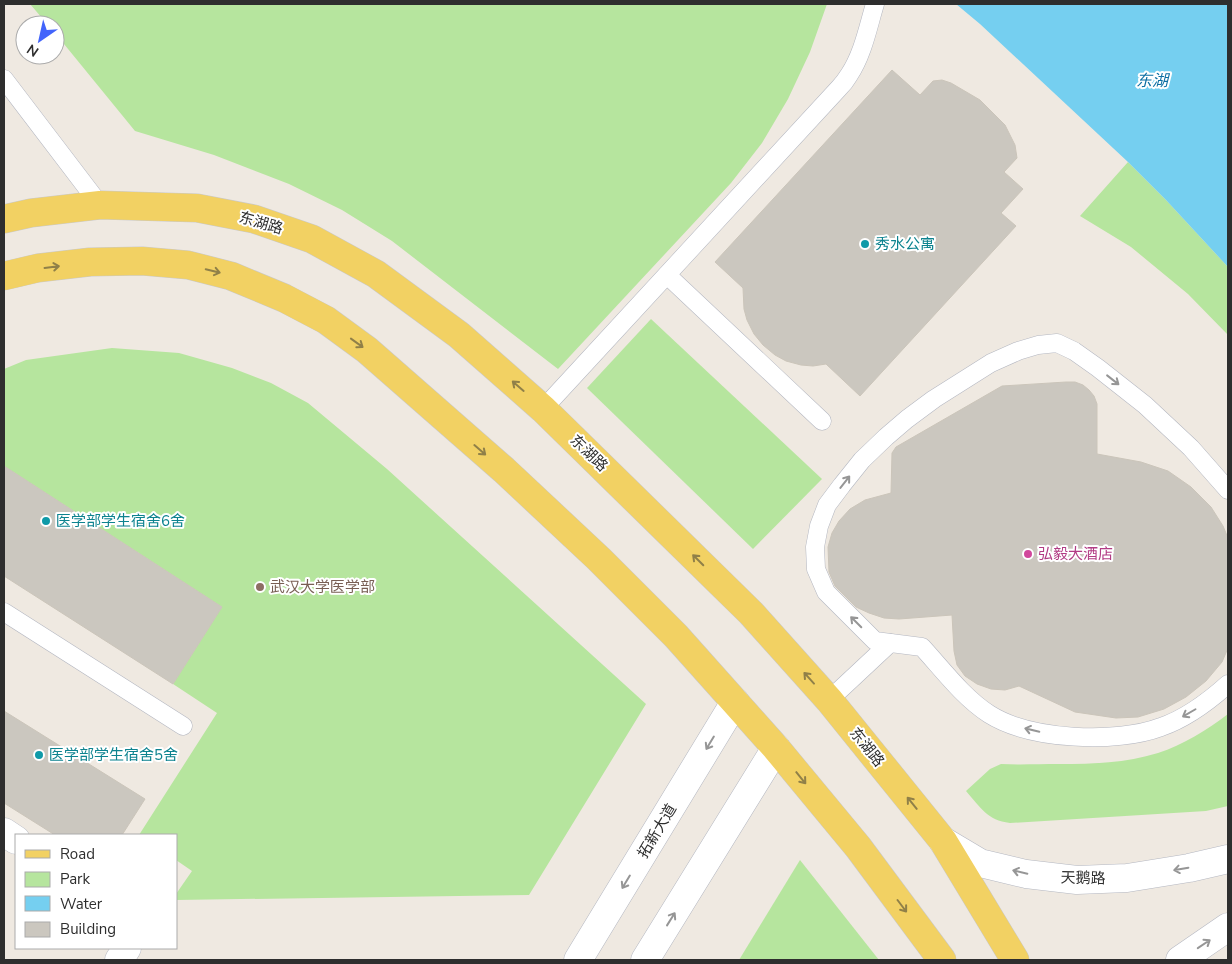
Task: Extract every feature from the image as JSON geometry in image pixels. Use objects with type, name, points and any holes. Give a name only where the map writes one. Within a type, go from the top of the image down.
[{"type":"main road","name":"东湖路","points":[[4,219],[30,212],[100,205],[197,208],[254,219],[312,239],[376,274],[460,336],[543,409],[751,613],[829,700],[943,841],[1015,960]]},
{"type":"main road","points":[[4,276],[38,268],[90,262],[142,261],[188,265],[231,276],[284,298],[326,320],[367,350],[504,470],[676,636],[776,748],[858,847],[942,960]]},
{"type":"street","name":"拓新大道","points":[[578,960],[735,702]]},
{"type":"street","points":[[645,960],[776,748]]},
{"type":"street","points":[[4,832],[15,839]]},
{"type":"street","name":"天鹅路","points":[[943,841],[980,863],[1026,874],[1077,880],[1127,878],[1189,868],[1228,859]]},
{"type":"street","points":[[1180,960],[1228,927]]},
{"type":"street","points":[[119,960],[125,949]]},
{"type":"lane","points":[[543,409],[850,75],[863,44],[875,4]]},
{"type":"lane","points":[[4,79],[100,205]]},
{"type":"lane","points":[[668,275],[822,421]]},
{"type":"lane","points":[[1228,490],[1191,448],[1145,405],[1098,368],[1074,351],[1056,343],[1038,345],[1018,351],[991,363],[934,399],[907,419],[886,438],[862,460],[827,506],[819,526],[815,547],[816,568],[826,592],[876,641],[922,647],[969,699],[990,715],[1013,725],[1034,731],[1067,736],[1100,737],[1130,735],[1160,728],[1188,715],[1210,700],[1228,684]]},
{"type":"lane","points":[[4,612],[183,726]]},
{"type":"lane","points":[[829,700],[890,643]]},
{"type":"green space","points":[[30,4],[827,4],[810,52],[788,99],[762,143],[731,183],[558,369],[392,241],[342,210],[289,184],[214,155],[135,131],[65,45],[65,15],[39,15]]},
{"type":"green space","points":[[1128,162],[1228,267],[1228,335],[1188,294],[1131,247],[1080,216]]},
{"type":"green space","points":[[651,319],[822,479],[753,549],[587,388]]},
{"type":"green space","name":"武汉大学医学部","points":[[112,348],[179,353],[232,368],[271,383],[308,403],[387,469],[646,704],[529,895],[178,900],[178,891],[192,871],[178,861],[178,834],[140,834],[217,713],[173,684],[222,607],[4,466],[4,369],[26,360]]},
{"type":"green space","points":[[1228,714],[1228,806],[1206,811],[1010,823],[990,816],[980,808],[966,791],[990,769],[1001,764],[1096,763],[1134,759],[1158,753],[1177,746],[1212,726]]},
{"type":"green space","points":[[800,860],[879,960],[739,960]]},
{"type":"water","name":"东湖","points":[[956,4],[1228,4],[1228,267],[1128,162],[980,24]]},
{"type":"building","name":"秀水公寓","points":[[892,70],[920,95],[933,81],[942,80],[951,83],[980,100],[1005,125],[1015,145],[1017,158],[1004,172],[1023,189],[1001,213],[1016,226],[860,396],[826,364],[813,366],[786,361],[763,345],[754,334],[747,320],[744,309],[743,288],[715,262]]},
{"type":"building","name":"弘毅大酒店","points":[[1075,382],[1083,385],[1094,396],[1097,404],[1097,454],[1141,462],[1168,471],[1191,487],[1211,507],[1228,538],[1228,648],[1222,662],[1206,681],[1186,697],[1164,709],[1138,717],[1116,718],[1075,712],[1019,686],[1005,690],[991,689],[977,684],[965,676],[957,665],[954,651],[952,615],[899,619],[884,618],[869,613],[856,607],[835,586],[829,572],[828,547],[832,533],[839,521],[850,509],[865,500],[891,493],[892,453],[896,447],[1002,386]]},
{"type":"building","name":"医学部学生宿舍6舍","points":[[4,466],[222,607],[173,684],[4,576]]},
{"type":"building","name":"医学部学生宿舍5舍","points":[[4,711],[145,799],[123,834],[53,834],[4,803]]},
{"type":"place","name":"秀水公寓","points":[[865,244]]},
{"type":"place","name":"医学部学生宿舍6舍","points":[[46,521]]},
{"type":"place","name":"弘毅大酒店","points":[[1028,554]]},
{"type":"place","name":"武汉大学医学部","points":[[260,587]]},
{"type":"place","name":"医学部学生宿舍5舍","points":[[39,755]]}]
